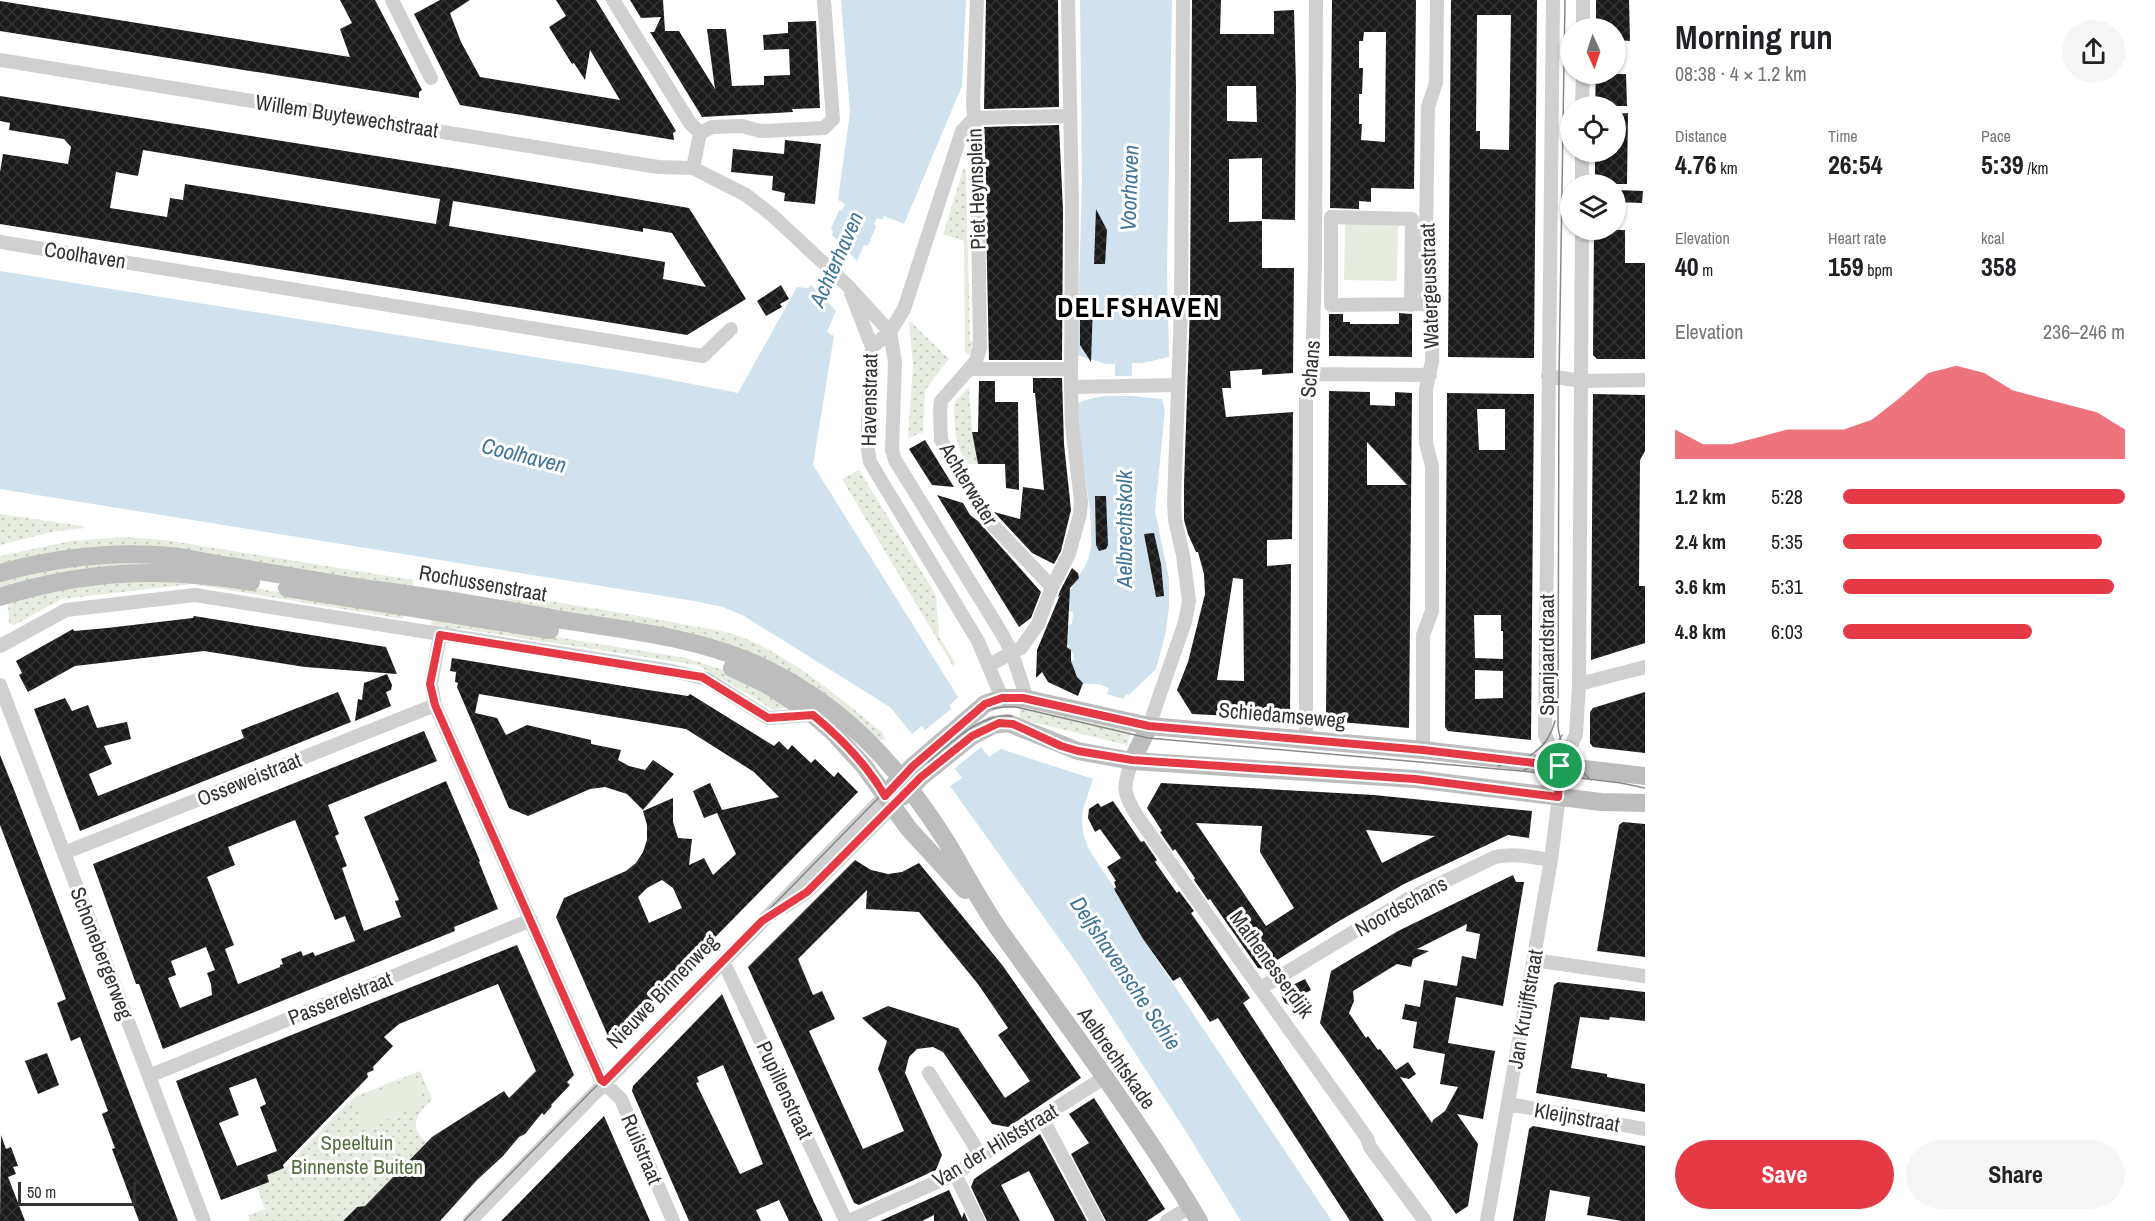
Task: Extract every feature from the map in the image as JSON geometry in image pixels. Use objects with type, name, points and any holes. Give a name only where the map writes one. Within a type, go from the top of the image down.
[{"type":"street","points":[[393,0],[431,78]]},
{"type":"street","points":[[613,0],[690,123],[700,133]]},
{"type":"street","points":[[700,133],[712,127],[742,126],[760,131],[824,128],[833,120],[824,0]]},
{"type":"street","points":[[977,0],[974,118],[1069,116]]},
{"type":"street","points":[[989,665],[1021,648],[1038,624],[1052,587],[1069,554],[1077,528],[1081,501],[1072,425],[1071,387],[1072,206],[1068,0]]},
{"type":"street","points":[[1149,726],[1185,622],[1190,600],[1174,511],[1181,307],[1183,0]]},
{"type":"street","name":"Schans","points":[[1306,739],[1306,396],[1312,374],[1316,213],[1316,0]]},
{"type":"street","name":"Watergeusstraat","points":[[1423,750],[1423,635],[1431,611],[1432,466],[1426,442],[1426,389],[1432,361],[1433,318],[1425,293],[1428,107],[1436,83],[1437,0]]},
{"type":"street","name":"Spanjaardstraat","points":[[1553,0],[1545,735],[1560,766]]},
{"type":"street","points":[[1583,0],[1583,18]]},
{"type":"street","name":"Willem Buytewechstraat","points":[[0,60],[646,165],[693,168]]},
{"type":"street","name":"Piet Heynsplein","points":[[872,347],[890,332],[904,309],[962,131],[974,118]]},
{"type":"street","name":"Piet Heynsplein","points":[[970,369],[976,361],[980,348],[977,146],[974,118]]},
{"type":"street","points":[[700,133],[693,168],[746,195],[774,216],[848,285]]},
{"type":"street","points":[[1316,213],[1323,213],[1331,217],[1412,219],[1411,304]]},
{"type":"street","points":[[1331,217],[1331,305],[1429,304]]},
{"type":"street","name":"Spanjaardstraat","points":[[1560,766],[1576,735],[1579,684],[1582,240]]},
{"type":"street","name":"Coolhaven","points":[[0,242],[703,356],[731,329]]},
{"type":"street","name":"Havenstraat","points":[[848,285],[890,332],[895,357],[891,442],[894,457],[1002,634],[1012,653],[1027,699]]},
{"type":"street","name":"Havenstraat","points":[[848,285],[872,347],[867,444],[870,462],[978,641],[1002,698]]},
{"type":"street","points":[[970,369],[1071,369]]},
{"type":"street","name":"Achterwater","points":[[970,369],[941,400],[940,423],[943,445],[988,520],[1052,587]]},
{"type":"street","points":[[1312,374],[1430,375]]},
{"type":"street","points":[[1548,376],[1581,381],[1645,380]]},
{"type":"street","points":[[1071,387],[1178,380]]},
{"type":"street","name":"Rochussenstraat","points":[[0,573],[34,564],[91,556],[172,556],[418,594],[685,641],[723,651],[761,666],[803,691],[864,735],[905,784]]},
{"type":"street","name":"Rochussenstraat","points":[[0,597],[56,582],[106,574],[165,572],[237,579],[685,652],[751,675],[813,715],[844,743],[878,784],[888,802]]},
{"type":"street","points":[[0,646],[66,610],[190,595],[702,677],[768,718],[813,715]]},
{"type":"street","name":"Ruilstraat","points":[[440,635],[430,684],[435,705],[601,1080],[621,1099],[673,1221]]},
{"type":"street","points":[[1579,684],[1645,667]]},
{"type":"street","name":"Schonebergerweg","points":[[0,685],[204,1221]]},
{"type":"street","points":[[888,802],[905,784],[921,777],[941,752],[968,730],[985,704],[1002,698],[1007,715],[1013,724]]},
{"type":"street","name":"Schiedamseweg","points":[[1002,698],[1027,699],[1149,726],[1423,750],[1645,776]]},
{"type":"street","name":"Osseweistraat","points":[[64,853],[435,705]]},
{"type":"street","points":[[968,730],[1013,724],[1061,746],[1132,760],[1415,779],[1601,802],[1645,803]]},
{"type":"street","name":"Mathenesserdijk","points":[[1149,726],[1132,760],[1124,784],[1127,798],[1361,1129],[1374,1153],[1425,1221]]},
{"type":"street","points":[[1558,797],[1560,766]]},
{"type":"street","name":"Aelbrechtskade","points":[[905,784],[944,838],[994,922],[1104,1077],[1195,1214]]},
{"type":"street","name":"Jan Kruijffstraat","points":[[1487,1221],[1551,860],[1558,797]]},
{"type":"street","name":"Aelbrechtskade","points":[[888,802],[994,922]]},
{"type":"street","name":"Nieuwe Binnenweg","points":[[470,1221],[762,921],[807,892],[888,802]]},
{"type":"street","name":"Noordschans","points":[[1261,988],[1408,899],[1495,857],[1507,854],[1551,860]]},
{"type":"street","name":"Passerelstraat","points":[[149,1076],[531,920]]},
{"type":"street","points":[[1533,960],[1645,976]]},
{"type":"street","name":"Pupillenstraat","points":[[723,961],[847,1221]]},
{"type":"street","points":[[929,1073],[981,1156]]},
{"type":"street","name":"Van der Hilststraat","points":[[847,1221],[955,1174],[1104,1077]]},
{"type":"street","name":"Kleijnstraat","points":[[1509,1104],[1645,1129]]},
{"type":"street","points":[[1042,1118],[1097,1221]]},
{"type":"street","points":[[955,1174],[978,1221]]},
{"type":"street","points":[[1167,1221],[1195,1214]]},
{"type":"green space","points":[[964,167],[966,170],[970,341],[974,341],[973,352],[969,355],[965,352],[964,241],[943,234]]},
{"type":"green space","points":[[1345,221],[1398,221],[1397,281],[1344,280]]},
{"type":"green space","points":[[909,322],[949,359],[925,390],[923,432],[908,438],[913,365]]},
{"type":"green space","points":[[969,387],[972,432],[978,464],[969,464],[964,458],[955,429],[955,401]]},
{"type":"green space","points":[[859,470],[936,595],[939,637],[955,662],[953,666],[842,479]]},
{"type":"green space","points":[[0,514],[85,528],[51,532],[0,545]]},
{"type":"green space","points":[[125,537],[165,540],[413,580],[413,588],[166,550],[0,567],[0,556],[71,541]]},
{"type":"green space","points":[[133,559],[196,567],[0,588],[0,579],[37,571]]},
{"type":"green space","points":[[113,580],[220,582],[404,614],[403,619],[192,584],[62,599],[14,625],[9,623],[8,600]]},
{"type":"green space","points":[[441,589],[500,600],[518,596],[736,635],[762,646],[799,668],[883,733],[885,738],[877,739],[774,667],[441,592]]},
{"type":"green space","points":[[432,617],[686,658],[742,677],[786,708],[773,710],[697,665],[462,629],[436,629],[431,625]]},
{"type":"green space","points":[[1019,703],[1131,731],[1127,745],[1020,719]]},
{"type":"green space","name":"Speeltuin Binnenste Buiten","points":[[420,1071],[432,1099],[416,1120],[417,1130],[426,1143],[361,1211],[356,1207],[343,1221],[250,1221],[248,1215],[265,1209],[257,1187],[269,1182],[267,1175],[284,1168],[354,1097]]},
{"type":"green space","points":[[415,1077],[425,1104],[365,1128],[354,1101]]},
{"type":"water","points":[[841,0],[966,0],[962,86],[904,224],[884,216],[882,220],[877,218],[868,246],[864,245],[827,332],[834,336],[813,465],[958,697],[949,706],[989,757],[1001,749],[1093,779],[1083,809],[1082,821],[1083,833],[1089,850],[1115,889],[1143,939],[1332,1221],[1241,1221],[1078,965],[950,786],[962,778],[922,726],[912,734],[890,707],[744,616],[723,607],[694,601],[0,489],[0,271],[641,374],[738,393],[797,287],[809,288],[833,232],[831,229],[839,210],[842,211],[845,204],[838,200],[850,112]]},
{"type":"water","points":[[1080,0],[1172,0],[1167,269],[1169,357],[1132,363],[1132,396],[1162,399],[1165,410],[1155,511],[1169,579],[1169,608],[1156,669],[1129,695],[1126,694],[1124,699],[1107,694],[1109,688],[1099,684],[1083,684],[1077,677],[1071,661],[1074,660],[1073,653],[1067,644],[1068,625],[1072,624],[1073,612],[1068,611],[1067,603],[1071,589],[1087,561],[1091,544],[1090,513],[1077,404],[1090,398],[1114,396],[1115,366],[1077,355],[1082,182]]},
{"type":"pier","points":[[830,233],[858,262],[836,311],[809,283]]},
{"type":"pier","points":[[1077,355],[1105,364],[1115,364],[1114,376],[1133,376],[1132,363],[1172,357],[1170,360],[1136,366],[1135,393],[1163,396],[1165,399],[1143,396],[1102,396],[1077,404],[1075,402],[1081,398],[1111,393],[1112,379],[1111,367],[1076,358]]},
{"type":"pier","points":[[951,709],[981,747],[954,769],[924,731]]},
{"type":"building","points":[[340,0],[375,0],[422,90],[419,92],[419,98],[0,31],[0,1],[350,57],[340,29],[352,23]]},
{"type":"building","points":[[440,0],[470,0],[450,13],[461,42],[480,77],[620,100],[590,50],[585,80],[549,27],[566,16],[556,0],[596,0],[676,131],[673,133],[674,140],[460,105],[414,14]]},
{"type":"building","points":[[630,0],[663,0],[665,31],[679,31],[715,89],[707,29],[726,29],[732,86],[764,85],[764,76],[790,75],[789,49],[764,50],[763,35],[788,33],[788,22],[816,21],[820,108],[792,109],[793,112],[702,117],[650,32],[654,32],[661,17],[641,18]]},
{"type":"building","points":[[986,0],[1058,0],[1059,107],[984,109]]},
{"type":"building","points":[[1192,0],[1221,0],[1220,34],[1274,34],[1274,11],[1294,10],[1295,220],[1262,219],[1262,158],[1229,159],[1229,222],[1262,221],[1262,268],[1294,268],[1293,373],[1262,375],[1262,369],[1230,371],[1231,388],[1222,388],[1226,417],[1293,412],[1292,539],[1267,540],[1267,566],[1291,564],[1290,719],[1192,714],[1177,690],[1188,662],[1205,594],[1204,574],[1198,552],[1188,534],[1184,520],[1190,307]],"holes":[[[1227,86],[1256,86],[1257,122],[1227,121]],[[1233,578],[1243,579],[1244,681],[1217,680]]]},
{"type":"building","points":[[1332,0],[1416,0],[1414,189],[1371,188],[1371,202],[1359,201],[1359,209],[1330,208]],"holes":[[[1364,32],[1386,32],[1385,142],[1361,140],[1359,94],[1362,94],[1363,68],[1359,68],[1359,41],[1363,41]]]},
{"type":"building","points":[[1451,0],[1537,0],[1534,358],[1448,357]],"holes":[[[1477,15],[1511,15],[1509,150],[1480,149],[1480,131],[1476,131]]]},
{"type":"building","points":[[1596,0],[1629,0],[1630,41],[1626,41],[1626,18],[1596,18]]},
{"type":"building","points":[[1626,74],[1627,106],[1626,96],[1595,96],[1596,84],[1626,84]]},
{"type":"building","points":[[0,96],[689,208],[746,299],[687,335],[0,224],[0,172],[3,154],[68,164],[71,147],[64,139],[9,130],[10,123],[0,121]],"holes":[[[143,150],[440,199],[436,224],[185,184],[183,200],[170,198],[167,217],[110,208],[116,172],[138,176]],[[453,201],[643,232],[643,228],[672,233],[706,287],[663,279],[665,262],[449,226]]]},
{"type":"building","points":[[1626,113],[1628,113],[1627,184],[1626,174],[1595,174],[1595,162],[1626,162]]},
{"type":"building","points":[[1059,125],[1063,211],[1062,360],[989,360],[984,127]]},
{"type":"building","points":[[785,140],[821,144],[815,204],[784,201],[785,193],[772,190],[773,176],[731,172],[733,149],[784,154]]},
{"type":"building","points":[[1626,190],[1643,191],[1642,203],[1626,202]]},
{"type":"building","points":[[1096,209],[1107,230],[1105,264],[1094,264]]},
{"type":"building","points":[[1594,240],[1625,240],[1625,263],[1645,263],[1645,359],[1597,359],[1593,355]]},
{"type":"building","points":[[781,285],[789,299],[780,304],[782,307],[766,316],[757,301]]},
{"type":"building","points":[[1093,305],[1091,362],[1080,345],[1080,315]]},
{"type":"building","points":[[1399,313],[1412,314],[1412,357],[1329,356],[1329,314],[1343,314],[1343,322],[1350,322],[1350,324],[1399,324]]},
{"type":"building","points":[[1033,378],[1062,378],[1064,444],[1071,510],[1061,551],[1054,564],[1032,553],[994,512],[1020,519],[1023,487],[1044,490]]},
{"type":"building","points":[[979,381],[995,381],[995,402],[1018,402],[1019,490],[1006,488],[1005,464],[978,464],[972,432],[978,432]]},
{"type":"building","points":[[1329,391],[1370,392],[1370,405],[1395,406],[1395,392],[1412,393],[1409,728],[1329,721],[1326,718]],"holes":[[[1367,442],[1407,485],[1367,485]]]},
{"type":"building","points":[[1447,393],[1534,394],[1531,740],[1448,731],[1445,727]],"holes":[[[1477,409],[1505,409],[1505,450],[1479,450]],[[1474,615],[1501,615],[1503,659],[1475,658]],[[1475,670],[1503,671],[1503,698],[1475,699]]]},
{"type":"building","points":[[1593,394],[1645,395],[1645,451],[1640,460],[1639,586],[1645,586],[1645,643],[1591,660]]},
{"type":"building","points":[[925,440],[954,487],[932,485],[909,449]]},
{"type":"building","points":[[937,495],[963,503],[970,515],[978,521],[1041,592],[1031,618],[1019,627]]},
{"type":"building","points":[[1095,496],[1106,496],[1108,545],[1106,549],[1099,551],[1096,545]]},
{"type":"building","points":[[1154,533],[1161,564],[1164,596],[1156,597],[1144,534]]},
{"type":"building","points":[[1072,568],[1078,573],[1079,578],[1070,588],[1067,647],[1071,650],[1071,661],[1077,677],[1083,683],[1078,696],[1048,682],[1042,672],[1036,678],[1037,650],[1060,591]]},
{"type":"building","points":[[194,616],[386,647],[397,674],[305,667],[204,651],[75,666],[28,692],[19,675],[22,673],[16,661],[73,629],[74,631],[107,628],[193,618]]},
{"type":"building","points":[[452,658],[648,690],[688,696],[690,694],[774,746],[779,741],[788,750],[792,745],[811,763],[815,759],[834,777],[838,772],[858,792],[611,1043],[556,917],[564,898],[626,871],[636,863],[647,840],[647,825],[643,811],[673,798],[673,822],[678,838],[692,839],[689,865],[704,858],[713,875],[736,854],[717,813],[704,818],[693,791],[710,783],[722,810],[779,797],[754,772],[686,729],[479,694],[475,713],[497,718],[506,735],[527,725],[591,740],[591,744],[621,750],[618,760],[629,766],[645,770],[653,760],[674,774],[643,810],[627,794],[605,787],[590,789],[528,816],[509,808],[457,687],[458,683],[455,682],[456,672],[450,671]],"holes":[[[662,880],[673,888],[682,908],[649,923],[638,897],[647,888]]]},
{"type":"building","points":[[387,674],[392,685],[391,690],[386,692],[391,706],[355,721],[358,699],[362,700],[364,683]]},
{"type":"building","points":[[338,692],[351,722],[80,831],[34,709],[65,698],[72,711],[88,705],[97,728],[127,722],[131,739],[104,746],[112,764],[89,774],[98,796],[244,738],[241,730]]},
{"type":"building","points":[[1645,692],[1645,753],[1593,747],[1590,743],[1590,712],[1593,708]]},
{"type":"building","points":[[424,731],[437,761],[328,805],[339,834],[335,836],[347,866],[342,868],[364,931],[401,917],[395,901],[399,900],[364,817],[446,781],[498,909],[454,927],[455,931],[163,1049],[139,984],[136,984],[93,864]],"holes":[[[295,820],[335,920],[345,916],[355,941],[315,956],[313,952],[303,956],[301,951],[281,959],[283,964],[280,967],[238,984],[225,949],[234,945],[207,877],[235,865],[228,847]],[[206,947],[215,970],[207,973],[212,995],[180,1008],[168,978],[176,975],[171,961]]]},
{"type":"building","points":[[0,755],[178,1221],[139,1221],[112,1149],[115,1148],[102,1114],[108,1111],[80,1037],[71,1041],[57,1003],[66,999],[0,825]]},
{"type":"building","points":[[1161,783],[1374,795],[1532,811],[1529,838],[1508,835],[1404,884],[1339,921],[1263,969],[1258,968],[1210,899],[1208,900],[1175,849],[1173,851],[1160,832],[1162,831],[1147,808]],"holes":[[[1196,823],[1262,826],[1260,852],[1294,908],[1266,926]],[[1366,830],[1435,836],[1382,863]]]},
{"type":"building","points":[[1113,801],[1141,842],[1144,841],[1157,860],[1155,862],[1177,893],[1179,891],[1194,911],[1191,913],[1250,998],[1243,1003],[1384,1221],[1350,1221],[1218,1018],[1210,1022],[1180,977],[1173,981],[1143,939],[1114,889],[1116,881],[1107,867],[1121,858],[1100,829],[1095,832],[1088,818],[1089,809],[1098,803],[1101,807]]},
{"type":"building","points":[[1623,822],[1645,824],[1645,957],[1597,951],[1619,825]]},
{"type":"building","points":[[855,860],[871,870],[888,874],[902,872],[919,863],[1003,966],[1081,1078],[1008,1127],[992,1124],[943,1052],[933,1047],[917,1049],[909,1057],[905,1073],[942,1155],[936,1170],[859,1205],[854,1203],[748,967]],"holes":[[[867,890],[866,909],[919,912],[978,984],[1008,1028],[998,1035],[1030,1081],[1005,1098],[958,1028],[888,1006],[862,1018],[887,1041],[878,1069],[904,1131],[863,1149],[809,1031],[835,1019],[822,991],[813,995],[798,959]]]},
{"type":"building","points":[[1513,875],[1516,882],[1524,882],[1503,1006],[1456,997],[1448,1043],[1495,1051],[1483,1119],[1457,1114],[1478,1144],[1468,1206],[1456,1214],[1320,1023],[1331,971],[1398,931]],"holes":[[[1467,924],[1466,931],[1480,934],[1476,959],[1462,956],[1457,986],[1424,980],[1420,1007],[1405,1004],[1402,1019],[1417,1022],[1413,1048],[1445,1054],[1440,1084],[1458,1087],[1445,1111],[1432,1123],[1400,1077],[1409,1079],[1416,1074],[1408,1062],[1396,1070],[1368,1036],[1366,1038],[1349,1013],[1354,1001],[1353,991],[1397,964],[1411,967],[1413,959],[1429,951],[1417,949]]]},
{"type":"building","points":[[517,945],[574,1075],[567,1082],[570,1085],[544,1115],[542,1113],[525,1134],[519,1137],[440,1221],[343,1221],[357,1207],[365,1206],[432,1137],[504,1091],[509,1098],[536,1071],[498,984],[399,1024],[384,1037],[393,1046],[373,1067],[374,1070],[367,1073],[368,1077],[283,1165],[284,1168],[267,1175],[269,1182],[221,1200],[176,1081]],"holes":[[[256,1078],[266,1104],[260,1107],[277,1151],[237,1166],[219,1123],[239,1115],[229,1088]]]},
{"type":"building","points":[[1305,979],[1311,990],[1302,995],[1296,1004],[1285,1003],[1282,997],[1284,989]]},
{"type":"building","points":[[1558,982],[1645,992],[1645,1021],[1610,1017],[1609,1020],[1580,1017],[1571,1068],[1645,1084],[1645,1112],[1536,1093],[1554,985]]},
{"type":"building","points":[[722,994],[823,1221],[789,1221],[779,1200],[756,1210],[761,1221],[689,1221],[632,1091],[633,1086]],"holes":[[[723,1065],[763,1164],[740,1174],[696,1083],[699,1082],[697,1077]]]},
{"type":"building","points":[[47,1053],[59,1085],[38,1094],[25,1061]]},
{"type":"building","points":[[1094,1098],[1165,1209],[1147,1221],[1106,1221],[1071,1154],[1089,1143],[1069,1114]]},
{"type":"building","points":[[604,1116],[650,1221],[501,1221],[520,1202]]},
{"type":"building","points":[[1533,1126],[1645,1146],[1645,1221],[1622,1221],[1587,1215],[1590,1197],[1550,1190],[1545,1221],[1513,1221],[1529,1129]]},
{"type":"building","points":[[1040,1134],[1087,1221],[1055,1221],[1029,1171],[1001,1185],[1020,1221],[987,1221],[971,1187],[974,1179]]},
{"type":"building","points":[[1,1135],[6,1149],[11,1147],[18,1166],[13,1167],[16,1174],[8,1177],[25,1221],[0,1221]]},
{"type":"building","points":[[949,1190],[962,1218],[964,1212],[968,1221],[934,1221],[934,1215],[922,1221],[880,1221]]},
{"type":"tram line","points":[[1565,0],[1559,377],[1558,727],[1565,750],[1591,780]]},
{"type":"tram line","points":[[464,1221],[900,776],[962,723],[988,709],[1016,707],[1148,738],[1521,771],[1645,788]]},
{"type":"tram line","points":[[928,762],[956,738],[977,724],[1000,716],[1012,716]]},
{"type":"tram line","points":[[1498,766],[1518,761],[1541,747],[1547,740],[1555,721]]},
{"type":"tram line","points":[[1524,770],[1547,757],[1562,735]]},
{"type":"district","name":"DELFSHAVEN","points":[[1139,307]]},
{"type":"route","points":[[440,635],[702,677],[768,718],[813,715],[844,743],[878,784],[885,796],[901,777],[985,704],[1008,697],[1023,698],[1172,729],[1289,737],[1560,766],[1558,797],[1415,779],[1132,760],[1078,751],[1061,746],[1013,724],[999,723],[972,736],[921,777],[807,892],[762,921],[604,1082],[601,1080],[435,705],[430,684],[440,635]]},
{"type":"water label","name":"Voorhaven","points":[[1129,188]]},
{"type":"water label","name":"Achterhaven","points":[[836,259]]},
{"type":"water label","name":"Aelbrechtskolk","points":[[1124,529]]},
{"type":"water label","name":"Delfshavensche Schie","points":[[1126,973]]}]
